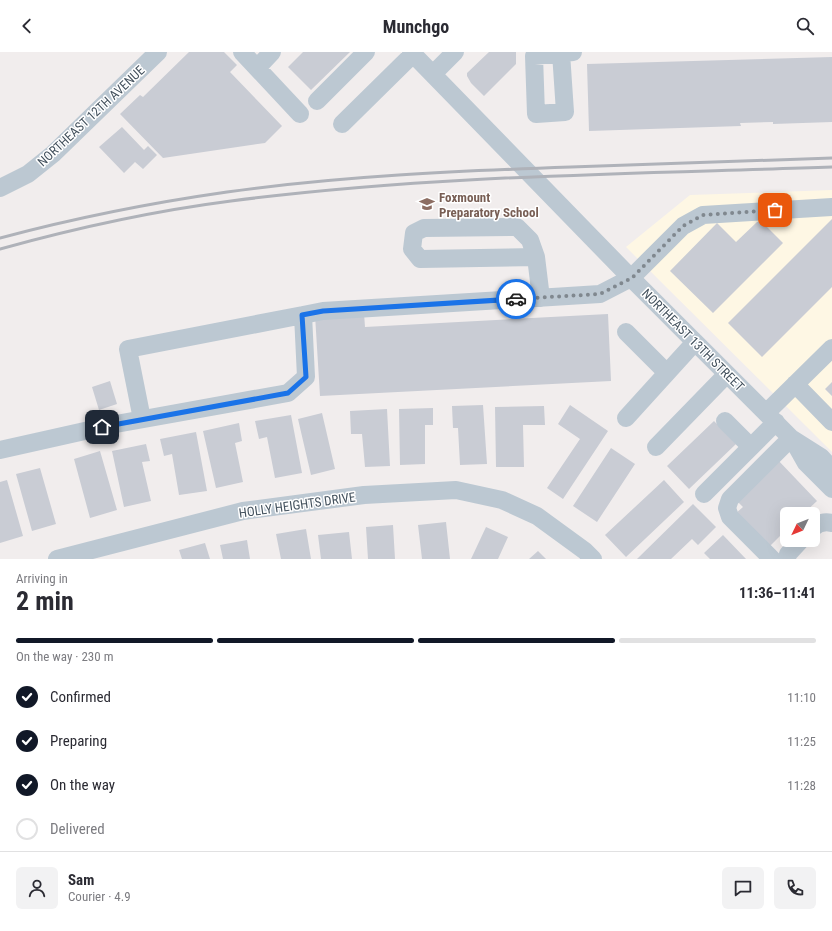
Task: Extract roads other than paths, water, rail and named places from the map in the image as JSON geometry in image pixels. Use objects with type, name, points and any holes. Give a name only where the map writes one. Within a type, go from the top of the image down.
[{"type":"street","name":"NORTHEAST 12TH AVENUE","points":[[0,188],[28,174],[53,154],[158,52]]},
{"type":"street","points":[[242,52],[300,114]]},
{"type":"street","points":[[257,68],[272,52]]},
{"type":"street","points":[[317,100],[366,52]]},
{"type":"street","points":[[433,74],[455,52]]},
{"type":"street","points":[[342,124],[412,53]]},
{"type":"street","name":"NORTHEAST 13TH STREET","points":[[412,53],[791,438],[821,457],[832,469]]},
{"type":"street","points":[[142,420],[128,349],[323,311],[600,294],[632,278],[683,226],[703,215],[832,207]]},
{"type":"street","points":[[536,256],[420,259],[412,249],[414,233],[424,228],[517,227],[530,240],[536,256],[541,298]]},
{"type":"street","points":[[0,450],[142,420],[288,393],[306,377],[302,315]]},
{"type":"street","points":[[626,332],[667,373]]},
{"type":"street","points":[[626,418],[695,342]]},
{"type":"street","points":[[704,494],[751,447],[795,384],[832,348]]},
{"type":"street","points":[[656,447],[727,374]]},
{"type":"street","points":[[795,384],[832,422]]},
{"type":"street","points":[[725,421],[751,447]]},
{"type":"street","points":[[772,559],[730,516],[727,508],[730,499],[791,438]]},
{"type":"street","name":"NORTHEAST 13TH STREET","points":[[791,438],[806,463],[832,489]]},
{"type":"street","name":"HOLLY HEIGHTS DRIVE","points":[[57,559],[243,511],[364,495],[456,490],[502,500],[537,516],[585,551],[593,559]]},
{"type":"street","points":[[820,523],[832,523]]},
{"type":"street","points":[[787,559],[788,554],[794,547]]},
{"type":"railway","points":[[0,238],[56,224],[141,206],[270,186],[356,178],[485,170],[832,158]]},
{"type":"railway","points":[[0,249],[86,227],[144,215],[202,205],[306,192],[531,177],[832,167]]},
{"type":"place","name":"Foxmount Preparatory School","points":[[427,204]]}]
